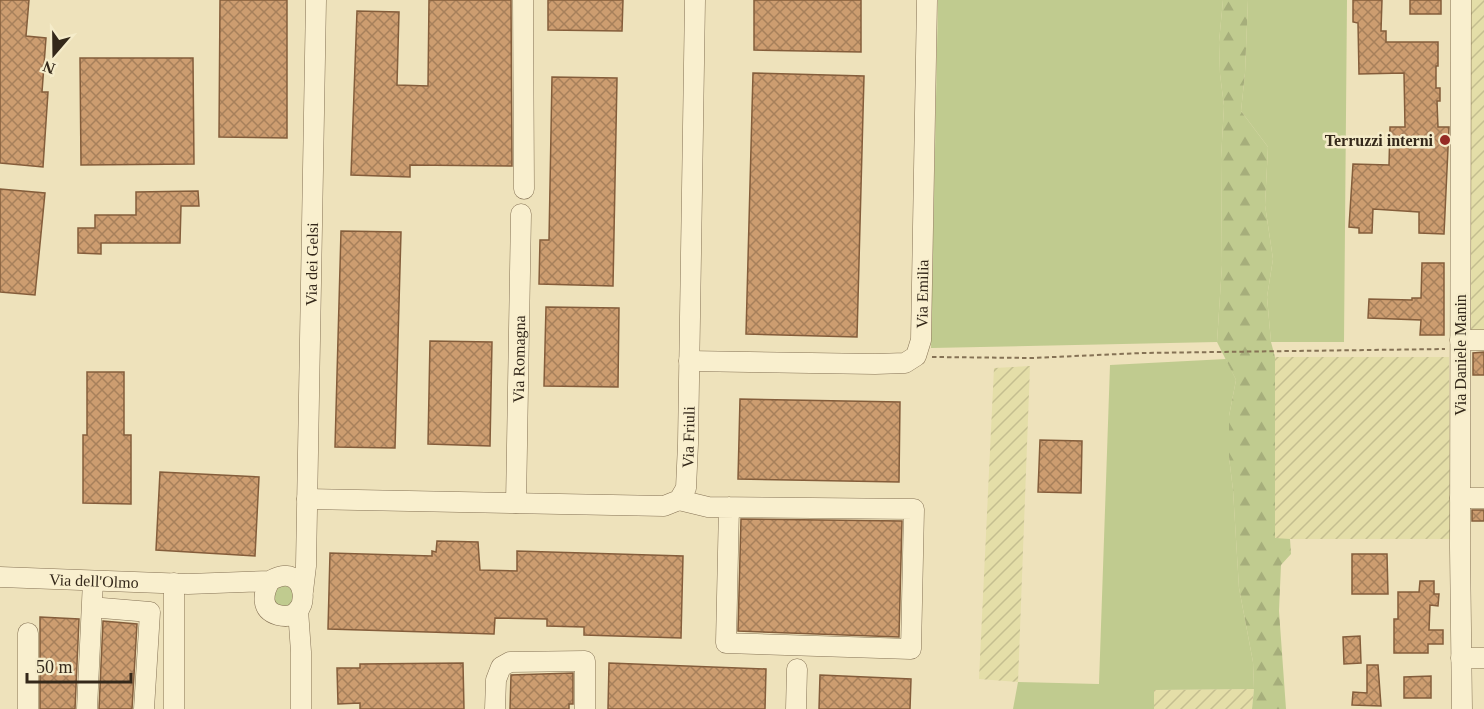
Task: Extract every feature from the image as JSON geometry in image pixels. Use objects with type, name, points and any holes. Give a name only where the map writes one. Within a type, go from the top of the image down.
[{"type":"street","name":"Via dei Gelsi","points":[[303,591],[307,499],[316,0]]},
{"type":"street","points":[[523,0],[524,189]]},
{"type":"street","name":"Via Friuli","points":[[679,500],[686,488],[696,0]]},
{"type":"street","name":"Via Emilia","points":[[916,356],[921,340],[927,0]]},
{"type":"street","name":"Via Daniele Manin","points":[[1461,0],[1462,709]]},
{"type":"street","name":"Via Romagna","points":[[516,503],[521,214]]},
{"type":"street","points":[[1460,344],[1484,340]]},
{"type":"street","points":[[689,361],[876,364],[905,363],[916,356]]},
{"type":"street","points":[[1460,498],[1484,498]]},
{"type":"street","points":[[307,499],[664,506],[679,500],[708,507],[729,507],[915,509],[911,650],[726,643],[729,507]]},
{"type":"street","points":[[301,652],[270,609],[264,591],[294,560],[306,529]]},
{"type":"street","name":"Via dell'Olmo","points":[[0,577],[181,584],[245,592],[270,609]]},
{"type":"street","points":[[270,609],[288,616],[298,610],[303,601],[300,584],[293,578],[277,578]]},
{"type":"street","name":"Via dell'Olmo","points":[[181,584],[277,578]]},
{"type":"street","points":[[87,709],[93,581]]},
{"type":"street","points":[[174,709],[181,584]]},
{"type":"street","points":[[102,608],[150,612],[144,709]]},
{"type":"street","points":[[298,610],[302,709]]},
{"type":"street","points":[[28,633],[28,709]]},
{"type":"street","points":[[1461,658],[1484,658]]},
{"type":"street","points":[[495,709],[496,680],[501,667],[510,662],[563,661],[585,661],[585,709]]},
{"type":"street","points":[[796,709],[797,669]]},
{"type":"path","points":[[916,356],[1032,358],[1460,344]]},
{"type":"shaded area","points":[[1466,0],[1484,0],[1484,332],[1464,332]]},
{"type":"shaded area","points":[[1275,357],[1449,357],[1450,539],[1275,539]]},
{"type":"shaded area","points":[[1030,366],[1018,682],[979,679],[994,368]]},
{"type":"shaded area","points":[[1254,689],[1252,709],[1154,709],[1154,690]]},
{"type":"green space","points":[[938,0],[1223,0],[1219,42],[1224,106],[1221,159],[1222,265],[1217,342],[931,348]]},
{"type":"green space","points":[[1223,0],[1248,0],[1241,111],[1268,147],[1265,205],[1273,259],[1267,297],[1271,342],[1275,357],[1275,538],[1290,539],[1291,554],[1281,565],[1279,611],[1286,709],[1252,709],[1253,662],[1239,588],[1229,457],[1229,416],[1236,380],[1217,342],[1222,265],[1221,159],[1224,106],[1219,42]]},
{"type":"green space","points":[[1248,0],[1347,0],[1344,342],[1271,342],[1267,297],[1273,259],[1265,205],[1268,147],[1241,111]]},
{"type":"green space","points":[[1226,359],[1236,380],[1229,416],[1229,457],[1239,588],[1253,662],[1254,689],[1154,690],[1154,709],[1013,709],[1018,682],[1099,684],[1110,365]]},
{"type":"green space","points":[[284,586],[294,593],[295,597],[288,607],[284,608],[274,601],[273,597],[280,587]]},
{"type":"building","points":[[0,0],[29,0],[26,36],[46,38],[42,92],[48,92],[43,167],[0,163]]},
{"type":"building","points":[[220,0],[287,0],[287,138],[219,137]]},
{"type":"building","points":[[429,0],[511,0],[512,166],[410,165],[410,177],[351,175],[357,11],[399,12],[397,85],[428,86]]},
{"type":"building","points":[[548,0],[623,0],[622,31],[548,30]]},
{"type":"building","points":[[754,0],[861,0],[861,52],[754,50]]},
{"type":"building","points":[[1353,0],[1382,0],[1381,31],[1386,31],[1386,42],[1438,42],[1436,88],[1440,88],[1440,101],[1437,101],[1438,127],[1449,127],[1444,234],[1419,233],[1419,212],[1373,209],[1372,233],[1359,233],[1359,228],[1349,227],[1353,164],[1389,165],[1390,127],[1405,127],[1404,73],[1359,74],[1358,23],[1353,22]]},
{"type":"building","points":[[1410,0],[1441,0],[1441,14],[1410,14]]},
{"type":"building","points":[[80,58],[193,58],[194,164],[81,165]]},
{"type":"building","points":[[753,73],[864,76],[857,337],[746,334]]},
{"type":"building","points":[[552,77],[617,78],[613,286],[539,284],[540,240],[549,240]]},
{"type":"building","points":[[0,189],[45,193],[35,295],[0,292]]},
{"type":"building","points":[[198,191],[199,206],[181,206],[180,243],[101,243],[101,254],[78,253],[78,228],[95,228],[95,215],[136,215],[136,192]]},
{"type":"building","points":[[341,231],[401,232],[395,448],[335,447]]},
{"type":"building","points":[[1422,263],[1444,263],[1444,335],[1420,335],[1421,320],[1368,318],[1369,299],[1412,300],[1412,298],[1421,298]]},
{"type":"building","points":[[546,307],[619,308],[618,387],[544,386]]},
{"type":"building","points":[[430,341],[492,342],[490,446],[428,444]]},
{"type":"building","points":[[1484,352],[1484,375],[1473,375],[1473,353]]},
{"type":"building","points":[[87,372],[124,372],[124,435],[131,435],[131,504],[83,503],[83,435],[87,435]]},
{"type":"building","points":[[740,399],[900,402],[899,482],[738,479]]},
{"type":"building","points":[[1040,440],[1082,441],[1081,493],[1038,492]]},
{"type":"building","points":[[160,472],[259,477],[255,556],[156,550]]},
{"type":"building","points":[[1472,510],[1484,510],[1484,521],[1472,521]]},
{"type":"building","points":[[741,519],[902,521],[899,637],[738,631]]},
{"type":"building","points":[[437,541],[478,542],[480,570],[517,571],[517,551],[683,556],[681,638],[584,635],[584,627],[547,626],[547,619],[495,618],[494,634],[328,629],[330,553],[432,556],[432,551],[436,552]]},
{"type":"building","points":[[1352,554],[1387,554],[1388,594],[1352,594]]},
{"type":"building","points":[[1420,581],[1434,581],[1434,594],[1439,594],[1438,606],[1430,605],[1429,630],[1443,630],[1443,644],[1428,644],[1428,653],[1394,653],[1394,619],[1398,619],[1398,592],[1419,592]]},
{"type":"building","points":[[40,617],[79,619],[75,709],[40,709]]},
{"type":"building","points":[[103,621],[137,624],[132,709],[99,709]]},
{"type":"building","points":[[1360,636],[1361,663],[1344,664],[1343,637]]},
{"type":"building","points":[[463,663],[464,709],[360,709],[360,703],[338,704],[337,668],[360,668],[360,664]]},
{"type":"building","points":[[609,663],[766,669],[765,709],[608,709]]},
{"type":"building","points":[[1367,665],[1378,665],[1381,706],[1352,705],[1353,692],[1367,693]]},
{"type":"building","points":[[573,673],[573,704],[569,704],[569,709],[510,709],[511,675]]},
{"type":"building","points":[[820,675],[911,679],[910,709],[819,709]]},
{"type":"building","points":[[1431,676],[1431,698],[1404,698],[1404,677]]},
{"type":"place","name":"Terruzzi interni","points":[[1445,140]]}]
